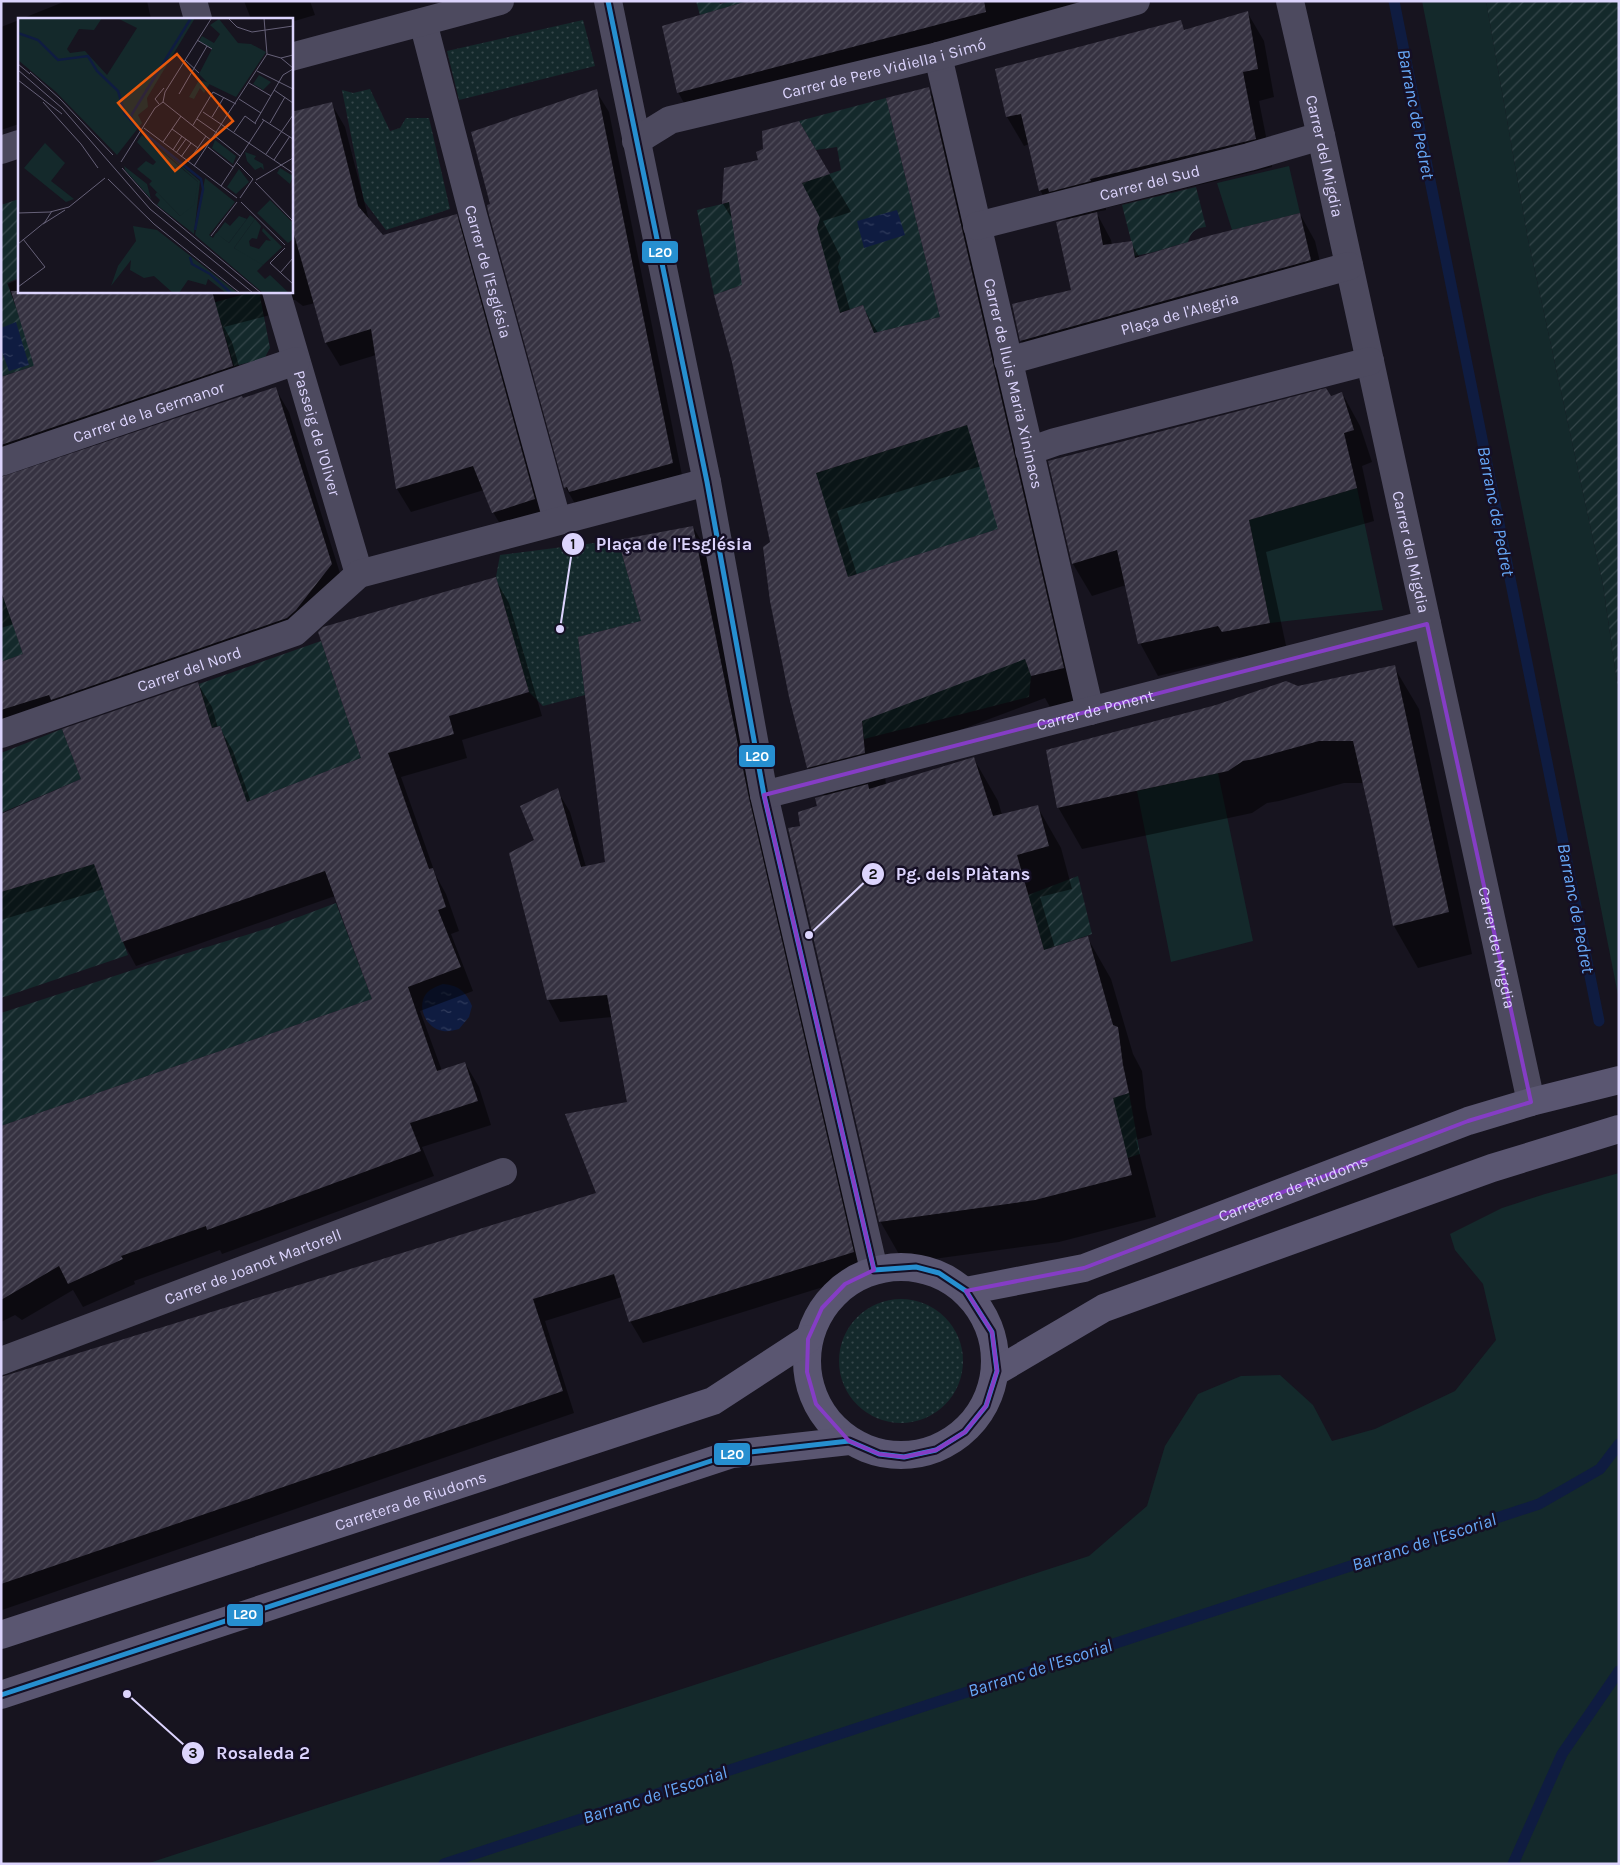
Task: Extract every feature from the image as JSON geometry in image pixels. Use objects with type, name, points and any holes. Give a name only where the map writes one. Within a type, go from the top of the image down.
[{"type":"main road","name":"Carretera de Riudoms","points":[[966,1291],[1084,1268],[1468,1121],[1530,1102],[1619,1080]]},
{"type":"main road","points":[[996,1371],[1104,1308],[1492,1168],[1619,1129]]},
{"type":"main road","points":[[916,1267],[939,1273],[966,1291],[992,1332],[996,1371],[986,1406],[965,1432],[936,1450],[904,1457],[879,1454],[849,1440],[816,1404],[807,1372],[808,1339],[822,1308],[845,1284],[874,1270],[916,1267]]},
{"type":"main road","name":"Carretera de Riudoms","points":[[1,1635],[713,1401],[808,1339]]},
{"type":"main road","points":[[1,1695],[732,1454],[849,1440]]},
{"type":"street","points":[[194,1],[198,18]]},
{"type":"street","points":[[608,1],[707,482],[764,795],[874,1270]]},
{"type":"street","name":"Carrer de Pere Vidiella i Simó","points":[[636,141],[670,120],[938,56],[1136,1]]},
{"type":"street","name":"Carrer del Migdia","points":[[1290,1],[1321,136],[1530,1102]]},
{"type":"street","points":[[292,57],[498,2]]},
{"type":"street","name":"Carrer de l'Església","points":[[422,22],[556,520]]},
{"type":"street","name":"Carrer de lluis Maria Xininacs","points":[[938,56],[1090,711]]},
{"type":"street","name":"Carrer del Sud","points":[[977,226],[1321,136]]},
{"type":"street","points":[[1,150],[18,144]]},
{"type":"street","name":"Plaça de l'Alegria","points":[[1008,361],[1349,266]]},
{"type":"street","name":"Passeig de l'Oliver","points":[[276,292],[358,574]]},
{"type":"street","name":"Carrer de la Germanor","points":[[1,462],[296,361]]},
{"type":"street","points":[[1029,451],[1055,442],[1370,361]]},
{"type":"street","points":[[358,574],[556,520],[707,482]]},
{"type":"street","name":"Carrer del Nord","points":[[1,734],[295,632],[358,574]]},
{"type":"street","name":"Carrer de Ponent","points":[[764,795],[1427,624]]},
{"type":"street","name":"Carrer de Joanot Martorell","points":[[1,1361],[503,1172]]},
{"type":"highlighted area","points":[[1427,624],[1531,1102],[1468,1121],[1084,1268],[966,1291],[992,1332],[997,1371],[986,1406],[965,1432],[936,1450],[904,1457],[879,1454],[849,1441],[816,1404],[807,1372],[808,1339],[822,1308],[845,1284],[874,1270],[764,795]]},
{"type":"green space","points":[[696,1],[719,1],[720,4],[732,1],[748,1],[700,15]]},
{"type":"green space","points":[[1422,1],[1486,1],[1528,239],[1603,585],[1619,696],[1619,1000]]},
{"type":"green space","points":[[1486,1],[1619,1],[1619,696],[1603,585],[1528,239]]},
{"type":"green space","points":[[583,20],[595,66],[459,100],[447,51]]},
{"type":"green space","points":[[370,89],[390,131],[400,128],[406,118],[429,118],[450,209],[386,230],[364,201],[342,90],[353,93]]},
{"type":"green space","points":[[886,98],[940,317],[874,333],[863,305],[796,327],[776,273],[714,295],[697,210],[781,190],[841,170],[837,147],[816,150],[799,121]]},
{"type":"green space","points":[[1289,166],[1300,213],[1232,230],[1217,183]]},
{"type":"green space","points":[[1196,187],[1206,227],[1197,229],[1192,233],[1187,248],[1184,243],[1135,256],[1122,205]]},
{"type":"green space","points":[[18,199],[18,278],[7,283],[15,304],[34,299],[34,366],[3,376],[8,393],[1,396],[1,205]]},
{"type":"green space","points":[[252,292],[259,292],[270,348],[264,359],[234,366],[220,319],[214,317],[205,305]]},
{"type":"green space","points":[[967,425],[1008,515],[998,529],[848,577],[807,476]]},
{"type":"green space","points":[[1357,488],[1383,610],[1270,623],[1249,520]]},
{"type":"green space","points":[[618,540],[641,621],[578,637],[585,695],[543,706],[529,692],[496,577],[500,555]]},
{"type":"green space","points":[[4,598],[23,654],[1,662],[1,599]]},
{"type":"green space","points":[[1017,634],[1031,676],[1029,697],[864,739],[858,681]]},
{"type":"green space","points":[[321,641],[361,758],[239,805],[240,781],[220,726],[212,728],[199,684]]},
{"type":"green space","points":[[62,729],[81,779],[1,813],[1,753]]},
{"type":"green space","points":[[1218,773],[1253,941],[1171,962],[1137,791]]},
{"type":"green space","points":[[94,864],[128,955],[1,998],[1,892]]},
{"type":"green space","points":[[1078,876],[1092,934],[1044,950],[1028,895]]},
{"type":"green space","points":[[336,903],[372,999],[1,1126],[1,1013],[272,927]]},
{"type":"green space","points":[[1129,1093],[1140,1154],[1118,1161],[1113,1098]]},
{"type":"green space","points":[[1619,1173],[1619,1864],[146,1864],[1089,1556],[1147,1506],[1165,1446],[1198,1394],[1241,1376],[1280,1375],[1313,1405],[1332,1441],[1375,1429],[1455,1391],[1496,1340],[1483,1284],[1455,1250],[1450,1234],[1502,1208]]},
{"type":"green space","points":[[901,1299],[925,1303],[945,1317],[959,1337],[963,1361],[959,1385],[945,1405],[925,1419],[901,1423],[877,1419],[857,1405],[843,1385],[839,1361],[843,1337],[857,1317],[877,1303]]},
{"type":"water","points":[[897,210],[905,235],[864,248],[857,221]]},
{"type":"water","points":[[16,322],[29,365],[9,371],[1,349],[1,328]]},
{"type":"water","points":[[443,984],[461,990],[472,1006],[469,1017],[459,1029],[443,1031],[437,1029],[425,1017],[422,1005],[426,994]]},
{"type":"building","points":[[748,1],[984,1],[986,12],[677,93],[662,26]]},
{"type":"building","points":[[1248,11],[1258,69],[1243,72],[1256,139],[1090,179],[1091,181],[1049,192],[1048,188],[1039,191],[1021,114],[1006,117],[995,69],[1181,20],[1184,30]]},
{"type":"building","points":[[929,87],[1064,668],[1031,676],[1025,659],[862,721],[865,753],[807,768],[789,697],[770,601],[763,547],[770,542],[732,362],[714,295],[742,285],[729,202],[722,204],[724,168],[758,160],[756,152],[763,149],[762,131],[799,121],[830,174],[802,183],[820,218],[817,228],[840,313],[863,305],[874,333],[940,317],[886,98]],"holes":[[[967,425],[998,529],[848,577],[816,473]]]},
{"type":"building","points":[[597,89],[673,463],[569,492],[567,487],[564,488],[488,211],[487,205],[490,204],[471,132]]},
{"type":"building","points":[[332,102],[358,206],[383,235],[457,214],[535,499],[492,513],[473,466],[396,489],[371,329],[325,343],[292,228],[292,112]]},
{"type":"building","points":[[1097,212],[1103,245],[1132,241],[1135,258],[1208,236],[1300,213],[1311,260],[1020,341],[1012,304],[1071,290],[1056,222]]},
{"type":"building","points":[[11,291],[212,292],[233,366],[1,445],[1,377],[34,366]]},
{"type":"building","points":[[276,387],[332,564],[296,610],[287,618],[51,700],[49,695],[1,710],[1,662],[23,654],[1,591],[1,477],[242,396],[243,398]]},
{"type":"building","points":[[1326,388],[1331,396],[1342,392],[1354,430],[1344,433],[1357,488],[1249,520],[1270,623],[1222,632],[1218,626],[1138,644],[1117,550],[1072,564],[1048,461]]},
{"type":"building","points":[[693,526],[749,798],[854,1252],[629,1322],[614,1274],[533,1299],[563,1391],[1,1584],[1,1377],[596,1193],[565,1114],[627,1102],[607,995],[547,1000],[509,853],[534,840],[520,806],[558,788],[581,867],[605,862],[578,637],[641,621],[618,540]]},
{"type":"building","points":[[496,577],[529,692],[449,716],[454,734],[388,753],[429,869],[433,868],[446,907],[438,910],[461,967],[408,987],[437,1071],[465,1062],[478,1101],[410,1123],[421,1151],[207,1230],[206,1226],[121,1256],[123,1259],[68,1284],[59,1266],[1,1300],[1,1126],[372,999],[325,871],[122,942],[94,864],[1,892],[1,814],[81,779],[62,729],[198,682],[212,728],[220,726],[247,802],[361,758],[318,632],[323,627]]},
{"type":"building","points":[[1395,665],[1449,912],[1393,926],[1353,741],[1319,741],[1243,761],[1228,771],[1057,808],[1046,750],[1216,705],[1286,681],[1298,686]]},
{"type":"building","points":[[974,757],[993,816],[1038,805],[1049,846],[1017,855],[1044,950],[1088,936],[1113,1025],[1118,1027],[1129,1093],[1113,1098],[1132,1175],[1035,1200],[879,1222],[788,828],[800,826],[798,812],[817,806],[815,798],[868,784],[869,789]]},
{"type":"waterway","name":"Barranc de Pedret","points":[[1394,1],[1599,1021]]},
{"type":"waterway","name":"Barranc de l'Escorial","points":[[444,1864],[1539,1504],[1600,1469],[1619,1444]]},
{"type":"waterway","name":"Barranc de Pedret","points":[[1513,1864],[1562,1754],[1619,1671]]},
{"type":"transit line","name":"L20","points":[[1,1695],[732,1454],[849,1441],[879,1454],[904,1457],[936,1450],[965,1432],[986,1406],[997,1371],[992,1332],[966,1291],[939,1273],[916,1267],[874,1270],[764,795],[707,482],[608,1]]},
{"type":"place","name":"Plaça de l'Església","points":[[560,629]]},
{"type":"place","name":"Pg. dels Plàtans","points":[[809,935]]},
{"type":"place","name":"Rosaleda 2","points":[[127,1694]]}]
